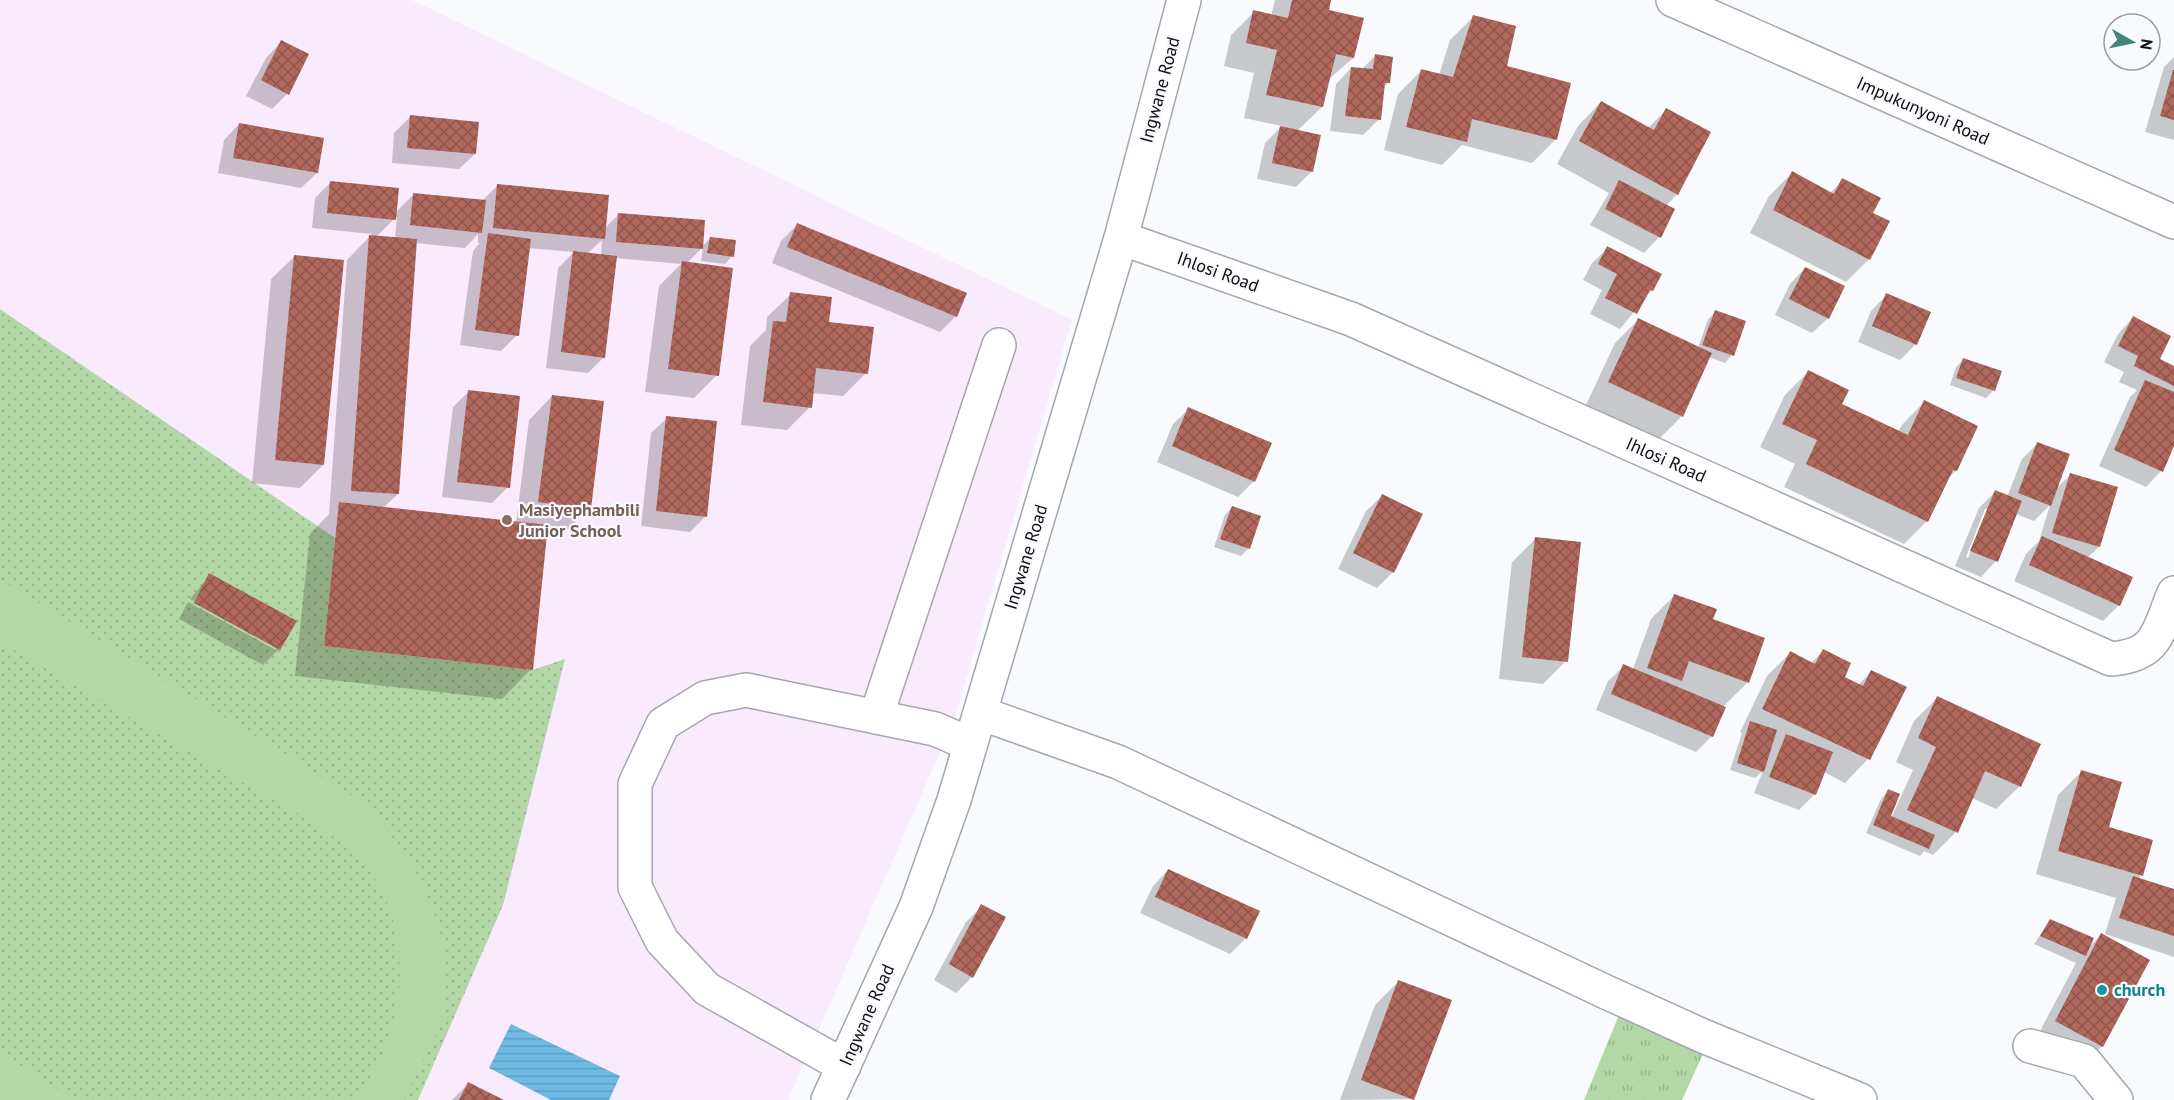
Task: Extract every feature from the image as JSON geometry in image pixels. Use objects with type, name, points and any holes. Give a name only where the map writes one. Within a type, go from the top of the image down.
[{"type":"street","name":"Ingwane Road","points":[[828,1100],[916,908],[954,800],[1121,238],[1182,0]]},
{"type":"street","name":"Impukunyoni Road","points":[[1673,0],[2174,222]]},
{"type":"street","name":"Ihlosi Road","points":[[1121,238],[1351,319],[2111,659],[2138,654],[2151,646],[2174,593]]},
{"type":"street","points":[[876,717],[999,345]]},
{"type":"street","points":[[844,1066],[707,989],[662,941],[635,887],[635,784],[663,724],[705,698],[746,690],[935,729],[970,744]]},
{"type":"street","points":[[980,712],[1118,762],[1606,992],[1703,1036],[1860,1100]]},
{"type":"street","points":[[2030,1046],[2084,1061],[2116,1100]]},
{"type":"shaded area","name":"Masiyephambili Junior School","points":[[0,0],[412,0],[1072,320],[954,720],[788,1100],[0,1100]]},
{"type":"green space","points":[[0,309],[335,538],[324,646],[533,670],[565,659],[503,905],[418,1100],[0,1100]]},
{"type":"green space","points":[[0,579],[371,807],[414,868],[433,910],[443,941],[445,982],[441,1024],[403,1100],[354,1100],[371,1077],[384,1051],[399,993],[400,962],[396,933],[388,905],[375,879],[362,862],[326,831],[304,817],[0,642]]},
{"type":"green space","points":[[1619,1015],[1703,1054],[1682,1100],[1584,1100]]},
{"type":"green space","points":[[0,1053],[76,1100],[0,1100]]},
{"type":"water","points":[[511,1024],[620,1076],[609,1100],[551,1100],[489,1068]]},
{"type":"building","points":[[1292,0],[1331,0],[1329,10],[1364,18],[1354,58],[1336,54],[1323,107],[1266,95],[1277,50],[1246,43],[1253,10],[1288,18]]},
{"type":"building","points":[[1473,15],[1516,26],[1507,66],[1571,83],[1557,140],[1472,119],[1467,142],[1406,127],[1421,69],[1453,77]]},
{"type":"building","points":[[281,40],[309,54],[289,95],[261,80]]},
{"type":"building","points":[[1375,54],[1393,57],[1390,83],[1385,83],[1381,120],[1345,116],[1351,67],[1373,69]]},
{"type":"building","points":[[2174,70],[2174,120],[2160,116]]},
{"type":"building","points":[[1601,101],[1654,130],[1666,108],[1711,132],[1678,195],[1579,141]]},
{"type":"building","points":[[410,115],[479,122],[476,154],[407,148]]},
{"type":"building","points":[[239,123],[324,138],[318,173],[233,158]]},
{"type":"building","points":[[1280,126],[1321,135],[1313,172],[1272,163]]},
{"type":"building","points":[[1792,171],[1834,194],[1842,178],[1881,198],[1873,213],[1890,221],[1870,260],[1773,210]]},
{"type":"building","points":[[1619,180],[1675,209],[1661,238],[1605,209]]},
{"type":"building","points":[[330,181],[399,188],[396,220],[327,213]]},
{"type":"building","points":[[497,184],[609,195],[605,239],[493,228]]},
{"type":"building","points":[[413,193],[486,200],[482,233],[410,225]]},
{"type":"building","points":[[618,213],[705,220],[703,249],[616,242]]},
{"type":"building","points":[[797,223],[967,293],[957,317],[787,247]]},
{"type":"building","points":[[488,233],[531,239],[519,336],[475,330]]},
{"type":"building","points":[[369,235],[417,239],[399,494],[351,491]]},
{"type":"building","points":[[710,237],[736,240],[734,257],[707,253]]},
{"type":"building","points":[[1607,246],[1662,274],[1637,314],[1605,298],[1617,274],[1598,264]]},
{"type":"building","points":[[573,251],[617,256],[605,358],[561,352]]},
{"type":"building","points":[[294,255],[344,260],[324,465],[275,460]]},
{"type":"building","points":[[682,261],[733,268],[719,376],[668,369]]},
{"type":"building","points":[[1805,267],[1845,286],[1829,319],[1789,299]]},
{"type":"building","points":[[790,292],[832,297],[829,322],[874,327],[868,374],[816,368],[812,408],[763,402],[773,321],[786,322]]},
{"type":"building","points":[[1886,293],[1931,312],[1917,345],[1872,326]]},
{"type":"building","points":[[1715,310],[1746,321],[1734,356],[1702,345]]},
{"type":"building","points":[[2133,316],[2171,336],[2160,359],[2174,366],[2174,386],[2134,366],[2138,356],[2118,346]]},
{"type":"building","points":[[1638,318],[1712,353],[1683,417],[1608,382]]},
{"type":"building","points":[[1963,358],[2002,371],[1995,391],[1956,378]]},
{"type":"building","points":[[1808,370],[1849,390],[1842,404],[1908,435],[1924,400],[1978,426],[1957,471],[1953,470],[1928,522],[1806,464],[1817,440],[1782,424]]},
{"type":"building","points":[[2145,380],[2174,392],[2174,446],[2163,472],[2114,450]]},
{"type":"building","points":[[468,390],[520,396],[510,488],[457,482]]},
{"type":"building","points":[[552,395],[604,401],[591,509],[538,502]]},
{"type":"building","points":[[1188,407],[1272,443],[1255,482],[1172,446]]},
{"type":"building","points":[[666,416],[717,421],[707,517],[656,511]]},
{"type":"building","points":[[2037,442],[2070,454],[2051,506],[2018,493]]},
{"type":"building","points":[[2070,473],[2118,487],[2100,547],[2052,533]]},
{"type":"building","points":[[1995,490],[2022,501],[1998,562],[1970,551]]},
{"type":"building","points":[[1382,494],[1423,514],[1394,573],[1353,553]]},
{"type":"building","points":[[339,502],[548,525],[533,670],[324,646]]},
{"type":"building","points":[[1232,506],[1261,516],[1250,549],[1220,539]]},
{"type":"building","points":[[2042,536],[2133,577],[2120,606],[2029,565]]},
{"type":"building","points":[[1535,537],[1581,542],[1568,662],[1522,657]]},
{"type":"building","points":[[209,573],[297,621],[280,650],[194,603]]},
{"type":"building","points":[[1674,594],[1717,609],[1713,619],[1765,638],[1749,683],[1689,661],[1682,681],[1647,668]]},
{"type":"building","points":[[1823,649],[1851,663],[1845,677],[1863,686],[1871,670],[1907,687],[1870,760],[1762,709],[1790,651],[1815,664]]},
{"type":"building","points":[[1623,664],[1726,707],[1713,737],[1611,694]]},
{"type":"building","points":[[1937,696],[2041,744],[2021,787],[1985,771],[1958,833],[1907,810],[1936,747],[1918,738]]},
{"type":"building","points":[[1750,721],[1777,730],[1764,772],[1737,763]]},
{"type":"building","points":[[1786,734],[1833,752],[1816,795],[1769,777]]},
{"type":"building","points":[[2081,770],[2122,782],[2109,827],[2153,840],[2143,876],[2058,851]]},
{"type":"building","points":[[1888,789],[1900,794],[1891,816],[1935,835],[1929,849],[1873,825]]},
{"type":"building","points":[[1168,869],[1260,911],[1247,939],[1155,897]]},
{"type":"building","points":[[2133,876],[2174,889],[2174,936],[2119,918]]},
{"type":"building","points":[[981,904],[1006,917],[973,978],[949,964]]},
{"type":"building","points":[[2050,919],[2094,938],[2086,956],[2040,936]]},
{"type":"building","name":"church","points":[[2101,933],[2150,960],[2103,1047],[2055,1021]]},
{"type":"building","points":[[1398,980],[1452,1000],[1414,1100],[1361,1080]]},
{"type":"building","points":[[468,1082],[504,1100],[459,1100]]},
{"type":"place","name":"Masiyephambili Junior School","points":[[507,520]]},
{"type":"place","name":"church","points":[[2102,990]]}]
